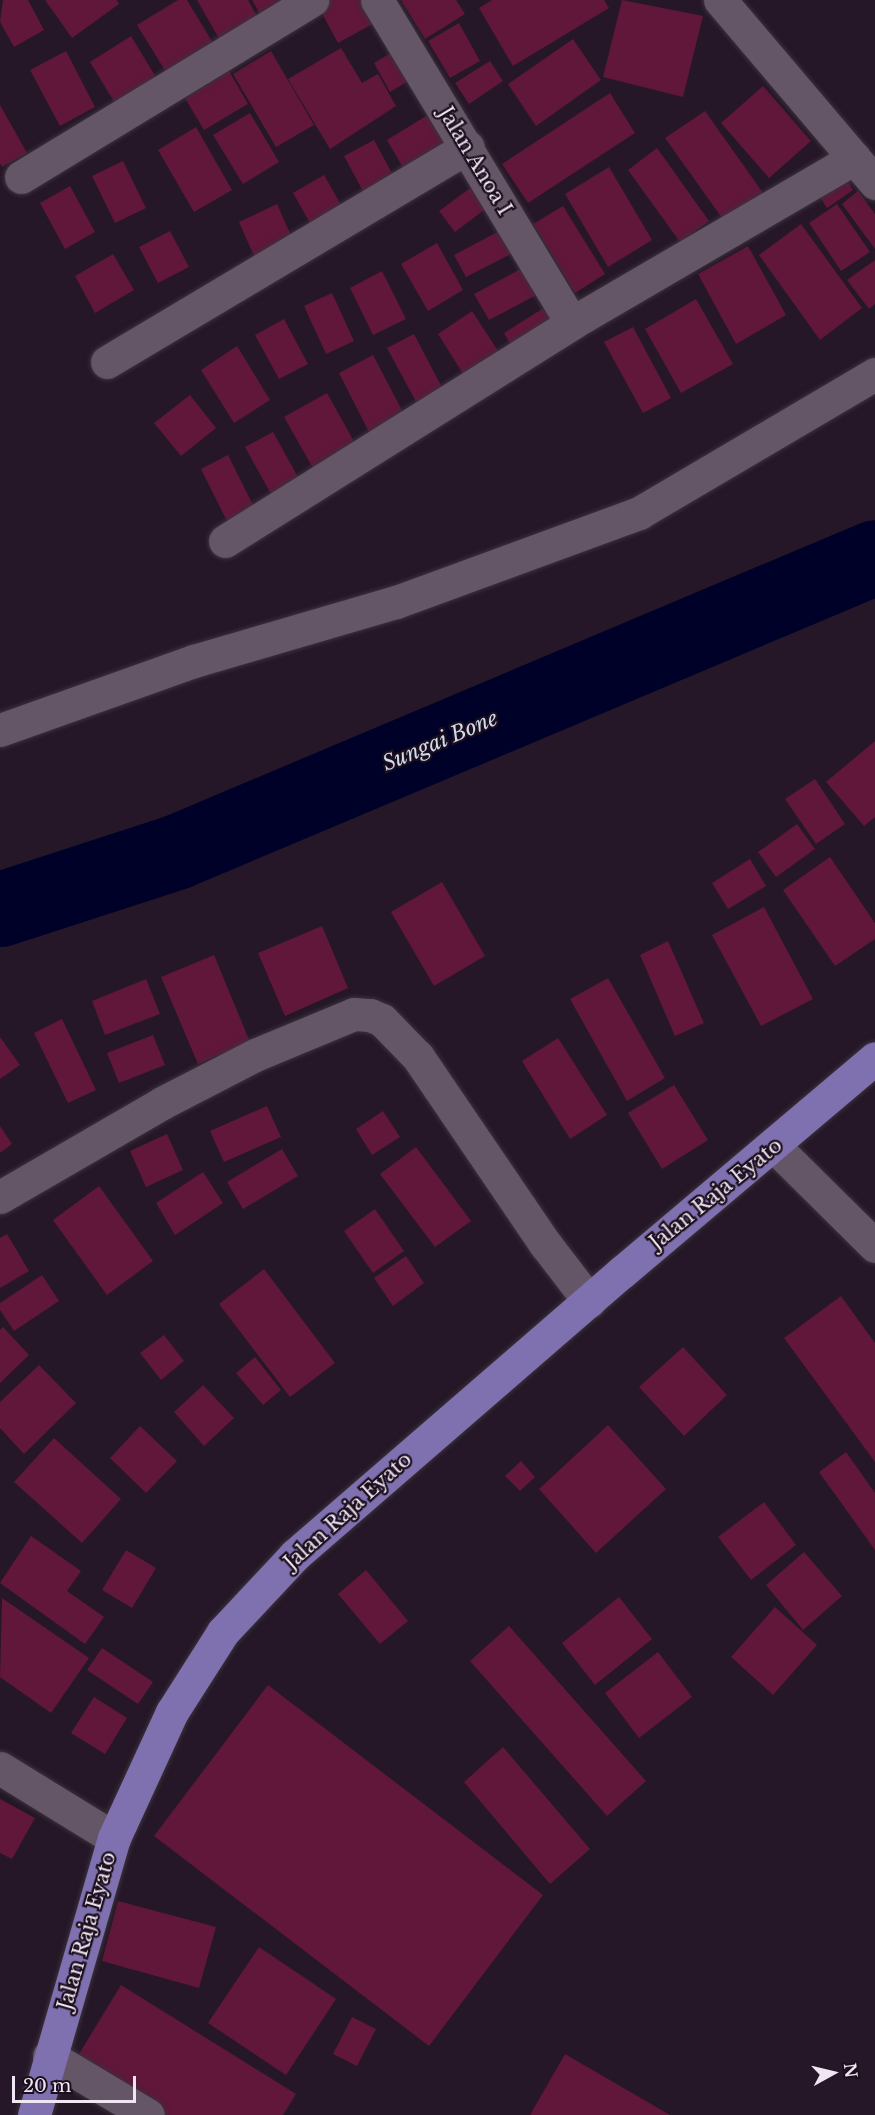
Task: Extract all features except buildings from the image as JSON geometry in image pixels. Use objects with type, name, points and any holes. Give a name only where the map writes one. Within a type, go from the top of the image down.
[{"type":"main road","name":"Jalan Raja Eyato","points":[[34,2115],[49,2056],[114,1838],[172,1712],[223,1632],[296,1555],[590,1300],[875,1058]]},
{"type":"street","points":[[21,177],[312,0]]},
{"type":"street","name":"Jalan Anoa I","points":[[377,0],[468,147],[572,323]]},
{"type":"street","points":[[720,0],[875,183]]},
{"type":"street","points":[[107,362],[468,147]]},
{"type":"street","points":[[225,541],[572,323],[854,158]]},
{"type":"street","points":[[0,730],[194,662],[396,602],[639,513],[875,374]]},
{"type":"street","points":[[0,1197],[162,1103],[255,1055],[354,1014],[370,1015],[382,1020],[418,1057],[546,1245],[590,1300]]},
{"type":"street","points":[[774,1146],[875,1246]]},
{"type":"street","points":[[0,1768],[114,1838]]},
{"type":"street","points":[[49,2056],[148,2115]]},
{"type":"waterway","name":"Sungai Bone","points":[[0,909],[178,851],[875,557]]}]
